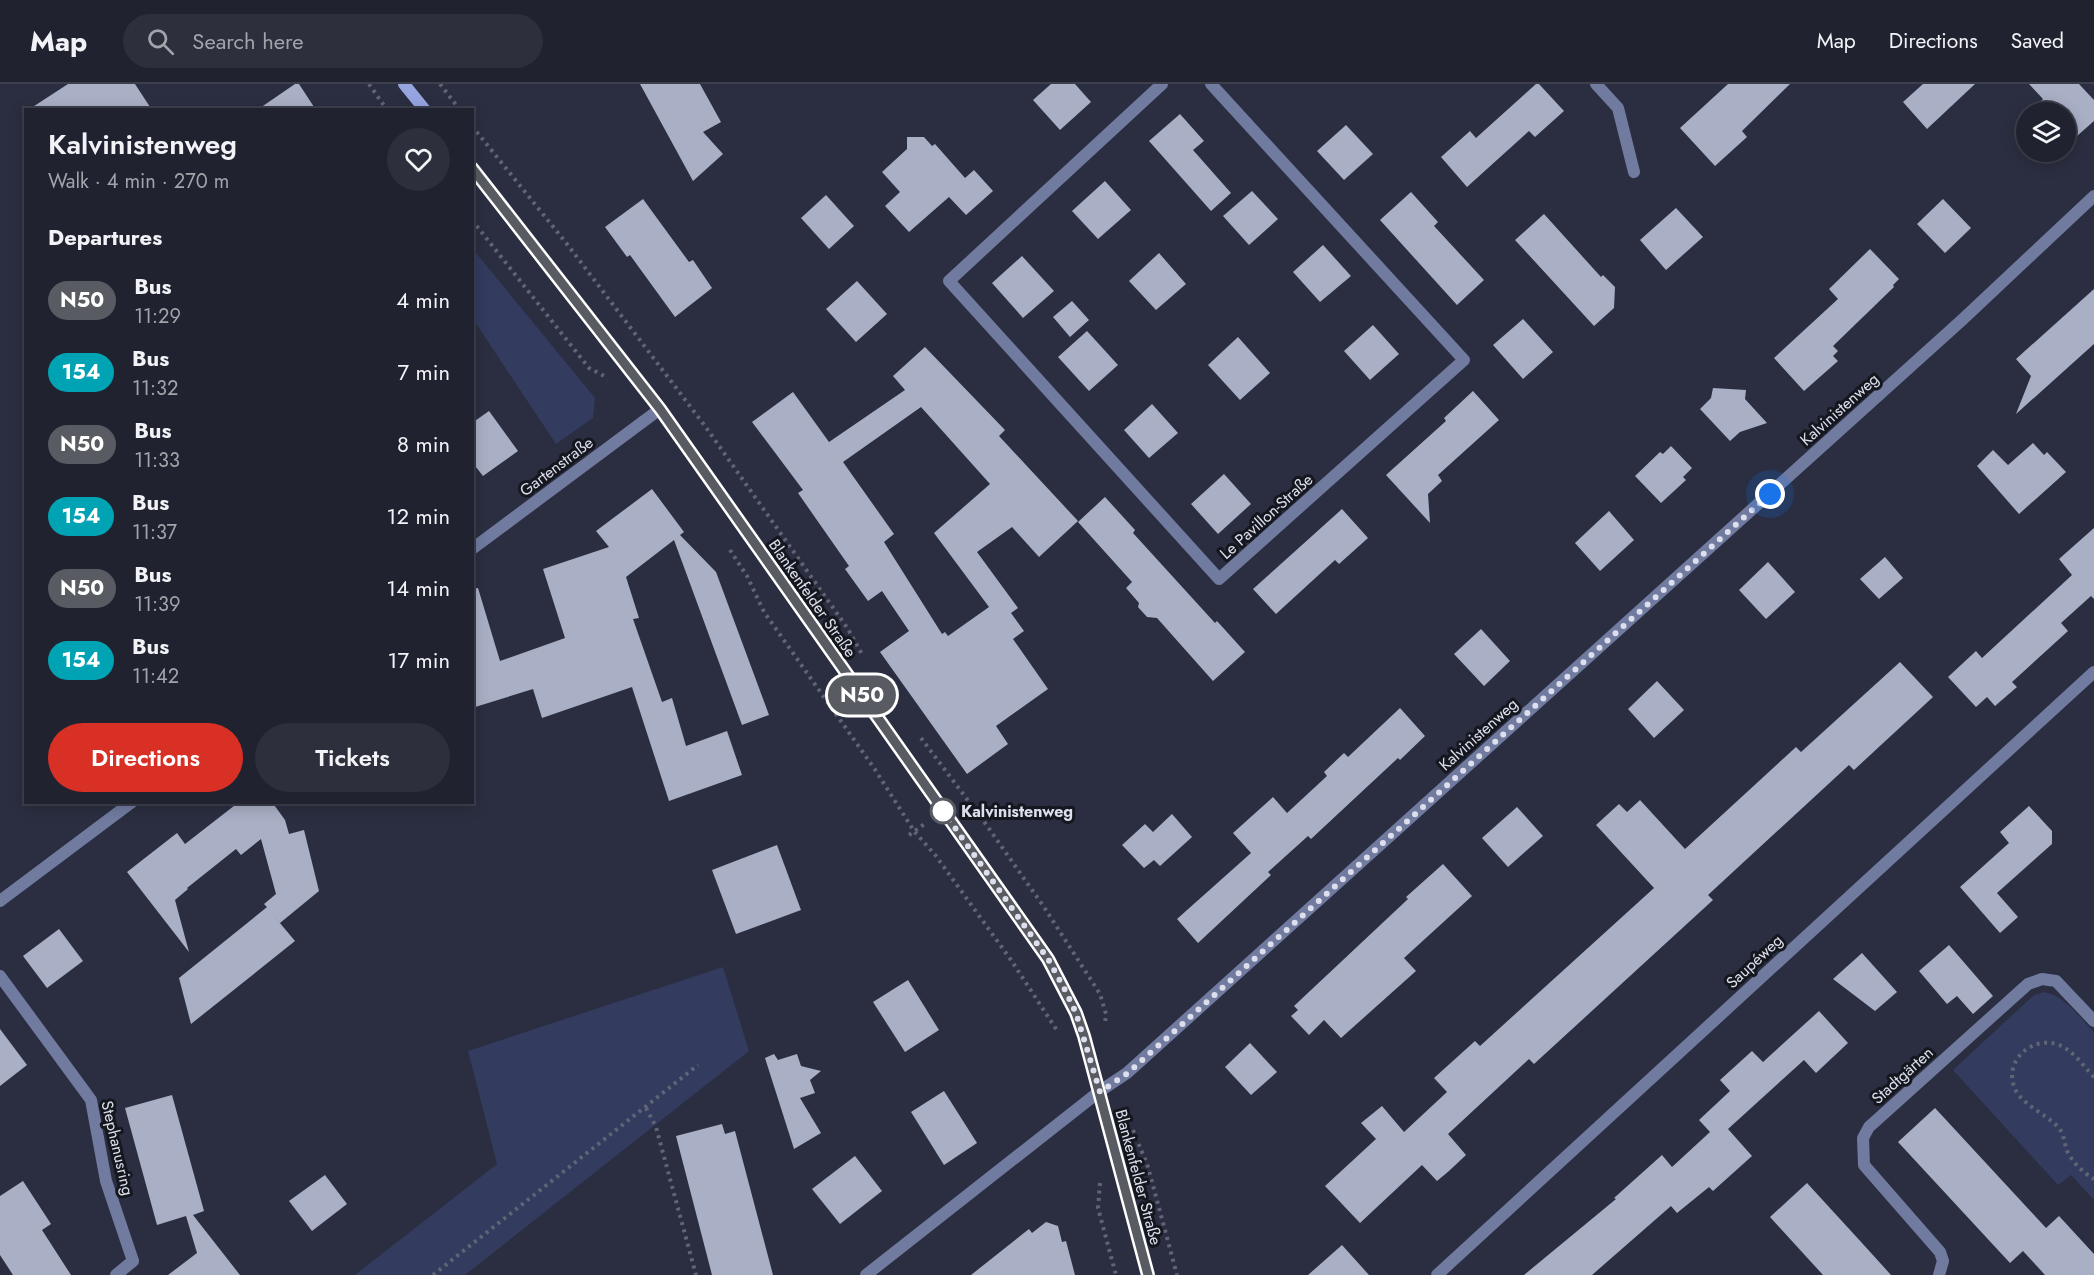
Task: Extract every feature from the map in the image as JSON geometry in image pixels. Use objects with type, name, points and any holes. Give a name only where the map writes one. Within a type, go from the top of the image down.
[{"type":"street","points":[[404,84],[423,108]]},
{"type":"street","name":"Le Pavillon-Straße","points":[[1162,84],[949,281],[1219,579],[1464,360],[1211,84]]},
{"type":"street","points":[[1596,84],[1618,108],[1634,172]]},
{"type":"street","name":"Blankenfelder Straße","points":[[474,171],[660,409],[1048,959],[1076,1013],[1100,1092],[1148,1275]]},
{"type":"street","name":"Kalvinistenweg","points":[[866,1275],[1140,1062],[1962,320],[2094,196]]},
{"type":"street","name":"Gartenstraße","points":[[474,548],[660,409]]},
{"type":"street","name":"Saupéweg","points":[[1437,1275],[2094,672]]},
{"type":"street","points":[[0,901],[129,804]]},
{"type":"street","name":"Stephanusring","points":[[0,976],[91,1100],[106,1181],[133,1261],[116,1275]]},
{"type":"street","name":"Stadtgärten","points":[[1939,1275],[1943,1261],[1940,1252],[1864,1165],[1863,1138],[1869,1127],[2028,984],[2042,979],[2056,981],[2094,1021]]},
{"type":"path","points":[[369,84],[386,108]]},
{"type":"path","points":[[440,84],[458,108]]},
{"type":"path","points":[[474,128],[567,244],[680,394]]},
{"type":"path","points":[[474,223],[589,368],[610,380]]},
{"type":"path","points":[[725,541],[747,576],[764,612],[874,768],[914,831],[936,856],[1011,960],[1059,1033]]},
{"type":"path","points":[[909,835],[926,823]]},
{"type":"path","points":[[2094,1077],[2074,1054],[2056,1044],[2033,1046],[2022,1052],[2015,1060],[2012,1070],[2015,1092],[2058,1128],[2064,1137],[2068,1153],[2076,1164],[2094,1179]]},
{"type":"path","points":[[432,1275],[699,1065]]},
{"type":"path","points":[[646,1108],[656,1127],[696,1275]]},
{"type":"path","points":[[1098,1172],[1100,1183],[1098,1208],[1116,1275]]},
{"type":"shaded area","points":[[474,250],[595,398],[593,418],[556,444],[474,321]]},
{"type":"shaded area","points":[[723,967],[749,1051],[465,1275],[355,1275],[497,1164],[468,1051]]},
{"type":"shaded area","points":[[2044,992],[2066,1002],[2094,1032],[2094,1200],[2071,1175],[2058,1185],[1953,1070],[2034,995]]},
{"type":"building","points":[[68,84],[135,84],[151,108],[31,108]]},
{"type":"building","points":[[295,84],[299,84],[315,108],[260,108]]},
{"type":"building","points":[[640,84],[700,84],[721,122],[703,132],[723,154],[693,181]]},
{"type":"building","points":[[1051,84],[1075,84],[1091,102],[1060,130],[1033,100]]},
{"type":"building","points":[[1536,84],[1539,84],[1564,111],[1535,137],[1529,131],[1467,187],[1441,157],[1470,131],[1476,138]]},
{"type":"building","points":[[1728,84],[1790,84],[1742,131],[1747,137],[1715,166],[1680,128]]},
{"type":"building","points":[[1923,84],[1975,84],[1927,129],[1903,102]]},
{"type":"building","points":[[2029,84],[2079,84],[2094,100],[2094,121],[2077,136],[2076,102],[2040,102],[2043,99]]},
{"type":"building","points":[[1180,114],[1204,141],[1193,150],[1231,193],[1211,211],[1149,141]]},
{"type":"building","points":[[1346,125],[1373,154],[1344,180],[1317,151]]},
{"type":"building","points":[[907,137],[924,137],[932,146],[935,144],[965,178],[974,170],[993,191],[966,215],[949,197],[909,232],[885,206],[900,192],[882,172],[907,149]]},
{"type":"building","points":[[1105,181],[1131,210],[1098,239],[1072,211]]},
{"type":"building","points":[[1252,191],[1278,219],[1249,245],[1223,216]]},
{"type":"building","points":[[1411,192],[1438,222],[1434,226],[1484,280],[1457,305],[1380,220]]},
{"type":"building","points":[[826,195],[854,226],[829,249],[801,218]]},
{"type":"building","points":[[643,199],[689,262],[693,260],[712,288],[675,317],[630,255],[627,257],[605,227]]},
{"type":"building","points":[[1943,199],[1971,228],[1945,253],[1917,224]]},
{"type":"building","points":[[1676,208],[1703,237],[1666,270],[1640,240]]},
{"type":"building","points":[[1544,214],[1601,277],[1603,275],[1615,287],[1614,308],[1594,326],[1515,240]]},
{"type":"building","points":[[1323,245],[1351,276],[1320,302],[1293,272]]},
{"type":"building","points":[[1870,249],[1899,279],[1893,285],[1894,287],[1833,346],[1838,351],[1833,356],[1838,361],[1804,391],[1774,358],[1838,299],[1829,289]]},
{"type":"building","points":[[1159,253],[1186,284],[1156,310],[1129,281]]},
{"type":"building","points":[[1022,256],[1054,291],[1023,318],[992,283]]},
{"type":"building","points":[[857,281],[887,314],[856,342],[826,309]]},
{"type":"building","points":[[2094,289],[2094,344],[2016,414],[2031,376],[2016,359]]},
{"type":"building","points":[[1072,301],[1089,320],[1070,337],[1053,317]]},
{"type":"building","points":[[1523,319],[1553,352],[1523,379],[1493,345]]},
{"type":"building","points":[[1373,325],[1399,354],[1370,380],[1344,351]]},
{"type":"building","points":[[1087,331],[1118,365],[1089,391],[1058,357]]},
{"type":"building","points":[[1238,337],[1270,373],[1240,400],[1208,365]]},
{"type":"building","points":[[925,347],[1005,430],[999,436],[1078,521],[1039,557],[1012,527],[977,552],[1018,608],[1011,613],[1024,631],[1013,639],[1048,689],[996,726],[1008,744],[967,774],[880,652],[909,631],[882,591],[868,601],[845,569],[849,566],[798,493],[803,490],[752,422],[793,392],[829,442],[905,390],[893,376]],"holes":[[[921,407],[990,484],[934,533],[989,607],[948,636],[945,632],[942,634],[884,542],[894,534],[843,462]]]},
{"type":"building","points":[[1713,388],[1746,390],[1745,399],[1767,423],[1740,432],[1730,441],[1700,409],[1711,398]]},
{"type":"building","points":[[1473,391],[1499,420],[1438,475],[1442,481],[1428,494],[1430,523],[1386,475],[1446,421],[1444,418]]},
{"type":"building","points":[[1152,404],[1178,433],[1149,458],[1124,430]]},
{"type":"building","points":[[489,411],[518,451],[483,476],[474,465],[474,422]]},
{"type":"building","points":[[2033,443],[2044,455],[2047,452],[2066,472],[2019,514],[1977,466],[1993,450],[2008,465]]},
{"type":"building","points":[[1671,446],[1692,468],[1683,477],[1686,480],[1661,503],[1635,476],[1660,452],[1663,454]]},
{"type":"building","points":[[1224,474],[1251,504],[1218,534],[1191,504]]},
{"type":"building","points":[[652,489],[684,532],[680,535],[716,572],[769,715],[742,725],[674,540],[626,577],[639,618],[633,619],[662,702],[672,698],[686,746],[727,731],[742,775],[669,801],[632,687],[542,718],[533,689],[474,707],[474,589],[478,588],[500,661],[565,638],[543,569],[609,547],[596,531]]},
{"type":"building","points":[[1105,497],[1135,530],[1133,533],[1215,623],[1217,621],[1245,652],[1213,681],[1157,618],[1147,617],[1138,607],[1139,603],[1126,588],[1132,582],[1078,522]]},
{"type":"building","points":[[1342,509],[1368,538],[1339,564],[1335,560],[1276,614],[1253,589]]},
{"type":"building","points":[[1609,511],[1634,540],[1600,571],[1575,543]]},
{"type":"building","points":[[2094,528],[2094,599],[2091,596],[2061,623],[2068,631],[2012,682],[2017,687],[1995,706],[1987,697],[1976,707],[1948,677],[1976,651],[1982,658],[2072,575],[2059,559]]},
{"type":"building","points":[[1885,557],[1903,578],[1879,599],[1860,579]]},
{"type":"building","points":[[1768,562],[1795,592],[1766,619],[1739,590]]},
{"type":"building","points":[[1481,629],[1510,661],[1484,686],[1454,654]]},
{"type":"building","points":[[1900,662],[1933,697],[1854,770],[1849,765],[1708,895],[1713,900],[1534,1064],[1529,1059],[1448,1134],[1466,1155],[1449,1171],[1437,1181],[1422,1165],[1360,1223],[1325,1186],[1376,1139],[1361,1123],[1382,1106],[1404,1132],[1447,1092],[1434,1078],[1475,1041],[1480,1046],[1654,888],[1596,825],[1619,804],[1627,812],[1640,800],[1685,849],[1796,747],[1801,752]]},
{"type":"building","points":[[1657,681],[1684,710],[1654,738],[1628,709]]},
{"type":"building","points":[[1400,708],[1425,736],[1311,839],[1308,836],[1268,872],[1271,875],[1198,943],[1177,919],[1251,853],[1233,833],[1273,797],[1287,813],[1327,776],[1324,772],[1344,753],[1348,757]]},
{"type":"building","points":[[236,804],[273,804],[285,820],[289,834],[304,830],[319,891],[280,923],[269,910],[295,941],[191,1024],[179,978],[267,907],[264,904],[276,894],[261,839],[241,855],[236,849],[175,900],[189,952],[127,872],[177,833],[185,844]]},
{"type":"building","points":[[2029,806],[2052,831],[2052,844],[1997,893],[2018,917],[2000,933],[1960,887],[2009,843],[2000,832]]},
{"type":"building","points":[[1517,807],[1543,836],[1508,867],[1482,838]]},
{"type":"building","points":[[1172,814],[1192,837],[1160,866],[1154,860],[1144,868],[1122,845],[1145,824],[1153,832]]},
{"type":"building","points":[[777,845],[801,910],[736,934],[712,870]]},
{"type":"building","points":[[1443,864],[1472,896],[1404,958],[1416,971],[1341,1038],[1324,1020],[1309,1035],[1291,1016],[1298,1010],[1294,1006]]},
{"type":"building","points":[[59,929],[83,961],[47,988],[23,956]]},
{"type":"building","points":[[1949,945],[1993,996],[1973,1014],[1957,996],[1947,1004],[1919,971]]},
{"type":"building","points":[[1862,953],[1897,992],[1875,1011],[1833,979]]},
{"type":"building","points":[[908,980],[939,1030],[905,1052],[873,1002]]},
{"type":"building","points":[[1819,1011],[1848,1043],[1816,1073],[1804,1060],[1728,1129],[1752,1156],[1713,1191],[1709,1187],[1677,1213],[1671,1206],[1592,1275],[1524,1275],[1616,1199],[1614,1198],[1662,1155],[1672,1167],[1710,1132],[1699,1120],[1730,1091],[1720,1080],[1752,1051],[1763,1062]]},
{"type":"building","points":[[0,1029],[27,1065],[0,1086]]},
{"type":"building","points":[[1250,1043],[1277,1072],[1251,1095],[1225,1067]]},
{"type":"building","points":[[774,1054],[778,1060],[797,1054],[801,1066],[821,1071],[810,1080],[815,1093],[800,1098],[821,1133],[794,1149],[765,1058]]},
{"type":"building","points":[[944,1091],[977,1143],[944,1165],[911,1112]]},
{"type":"building","points":[[172,1095],[204,1211],[193,1215],[240,1275],[168,1275],[197,1253],[186,1216],[157,1225],[125,1108]]},
{"type":"building","points":[[1935,1108],[2046,1228],[2059,1216],[2094,1254],[2094,1275],[2045,1275],[2023,1251],[2010,1263],[1898,1142]]},
{"type":"building","points":[[722,1124],[725,1134],[735,1131],[773,1275],[712,1275],[676,1136]]},
{"type":"building","points":[[855,1156],[882,1191],[840,1224],[812,1189]]},
{"type":"building","points":[[325,1175],[347,1204],[312,1231],[289,1201]]},
{"type":"building","points":[[23,1181],[51,1224],[42,1230],[71,1275],[13,1275],[0,1255],[0,1196]]},
{"type":"building","points":[[1807,1183],[1891,1275],[1823,1275],[1770,1217]]},
{"type":"building","points":[[1046,1222],[1058,1226],[1062,1242],[1066,1241],[1075,1275],[971,1275],[1029,1229],[1032,1233]]},
{"type":"building","points":[[1342,1245],[1369,1275],[1308,1275]]},
{"type":"bus line","name":"N50","points":[[474,170],[660,409],[1048,959],[1076,1013],[1084,1036],[1148,1275]]},
{"type":"place","name":"Kalvinistenweg","points":[[943,811]]},
{"type":"route","points":[[943,811],[1048,959],[1076,1013],[1100,1092],[1128,1073],[1770,494]]}]
